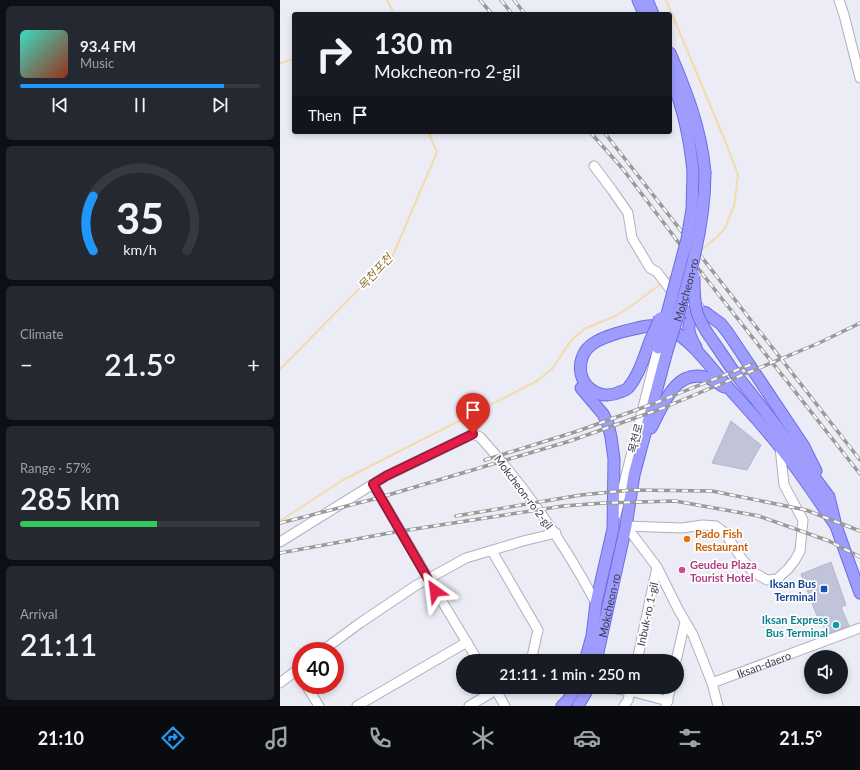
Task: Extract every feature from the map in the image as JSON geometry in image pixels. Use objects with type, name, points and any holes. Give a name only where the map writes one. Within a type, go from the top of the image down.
[{"type":"main road","points":[[638,0],[643,12]]},
{"type":"main road","points":[[647,0],[652,12]]},
{"type":"main road","name":"Mokcheon-ro","points":[[598,654],[626,526],[658,347],[693,265],[704,204],[705,172],[703,151],[694,112],[672,58]]},
{"type":"main road","points":[[672,80],[678,94],[691,147],[693,172],[692,209],[687,239],[676,277],[658,347],[640,369],[627,389],[616,394],[605,395],[596,393],[581,380],[580,370],[582,357],[588,348],[597,341],[612,335],[645,327],[664,326],[676,332],[703,358],[780,447],[836,526]]},
{"type":"main road","points":[[693,265],[694,303],[698,319],[734,372],[829,497]]},
{"type":"main road","name":"Mokcheon-ro","points":[[587,654],[592,636],[596,603],[613,529],[614,459],[611,437],[603,414],[578,383],[574,372],[574,362],[582,346],[602,333],[651,321],[683,311],[698,310],[706,313]]},
{"type":"main road","points":[[703,358],[690,337],[689,323],[698,314],[706,313],[721,324],[803,446],[829,497],[836,526],[860,593]]},
{"type":"main road","points":[[640,454],[647,435],[670,392],[686,378],[694,376],[706,377],[735,394]]},
{"type":"main road","points":[[562,706],[572,694]]},
{"type":"main road","points":[[578,706],[585,694]]},
{"type":"street","points":[[839,0],[860,78]]},
{"type":"street","points":[[594,166],[628,213],[632,238],[650,268],[657,272],[670,289],[701,308],[706,313]]},
{"type":"street","name":"목천로","points":[[613,529],[658,347]]},
{"type":"street","name":"Mokcheon-ro 2-gil","points":[[280,542],[386,476],[473,434],[480,437],[518,480],[556,533],[596,603]]},
{"type":"street","points":[[626,526],[682,528],[703,525],[716,526],[725,533],[734,548],[753,572],[766,580],[777,578],[788,569],[800,551],[803,520],[784,485],[780,447]]},
{"type":"street","points":[[373,484],[474,654]]},
{"type":"street","points":[[626,526],[657,567],[693,635],[712,682],[718,706]]},
{"type":"street","points":[[334,642],[360,622],[428,578],[466,558],[556,533]]},
{"type":"street","points":[[492,551],[538,630],[533,654]]},
{"type":"street","name":"Inbuk-ro 1-gil","points":[[638,654],[657,567]]},
{"type":"street","points":[[678,654],[685,622]]},
{"type":"street","name":"Iksan-daero","points":[[712,682],[860,628]]},
{"type":"street","points":[[357,706],[467,642]]},
{"type":"street","points":[[280,683],[292,676]]},
{"type":"street","points":[[312,694],[319,706]]},
{"type":"street","points":[[469,706],[488,694]]},
{"type":"street","points":[[500,694],[505,706]]},
{"type":"street","points":[[624,706],[628,700],[629,694]]},
{"type":"street","points":[[643,694],[667,703]]},
{"type":"building","points":[[731,421],[761,445],[747,470],[712,463]]},
{"type":"building","name":"Iksan Bus Terminal","points":[[831,562],[846,605],[841,607],[849,626],[827,634],[819,615],[817,616],[801,574]]},
{"type":"waterway","name":"목천포천","points":[[387,0],[393,12]]},
{"type":"waterway","points":[[666,0],[671,12]]},
{"type":"waterway","points":[[672,14],[738,175],[734,206],[725,228],[699,252]]},
{"type":"waterway","points":[[280,63],[292,60]]},
{"type":"waterway","name":"목천포천","points":[[280,369],[393,255],[437,152],[429,134]]},
{"type":"waterway","points":[[666,280],[673,274]]},
{"type":"waterway","points":[[280,521],[343,480],[537,381],[552,369],[570,342],[584,329],[613,317],[627,309],[662,283]]},
{"type":"railway","points":[[480,0],[490,12]]},
{"type":"railway","points":[[501,0],[510,12]]},
{"type":"railway","points":[[514,0],[523,12]]},
{"type":"railway","points":[[592,134],[622,168],[704,276],[860,474]]},
{"type":"railway","points":[[606,134],[860,460]]},
{"type":"railway","points":[[280,523],[378,498],[570,441],[663,408],[819,343],[860,323]]},
{"type":"railway","points":[[485,460],[578,431],[650,405],[752,364]]},
{"type":"railway","points":[[456,516],[581,495],[631,490],[712,491],[806,510],[860,531]]},
{"type":"railway","points":[[280,553],[395,532],[563,506],[675,501],[759,516],[829,541],[860,557]]},
{"type":"place","name":"Pado Fish Restaurant","points":[[687,539]]},
{"type":"place","name":"Geudeu Plaza Tourist Hotel","points":[[682,570]]},
{"type":"place","name":"Iksan Bus Terminal","points":[[824,589]]},
{"type":"place","name":"Iksan Express Bus Terminal","points":[[836,625]]},
{"type":"route","points":[[435,591],[373,484],[386,476],[473,434]]}]
